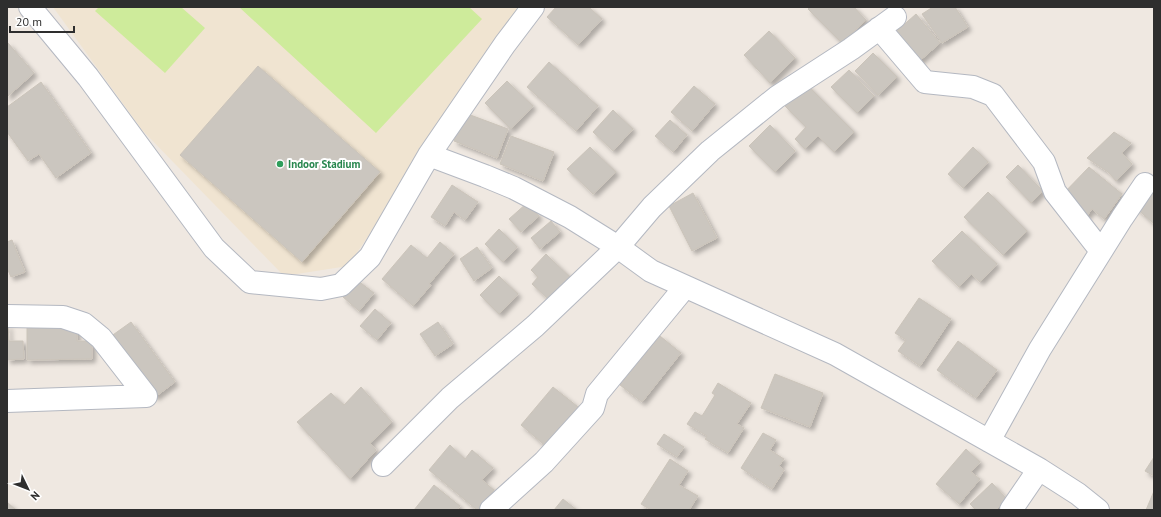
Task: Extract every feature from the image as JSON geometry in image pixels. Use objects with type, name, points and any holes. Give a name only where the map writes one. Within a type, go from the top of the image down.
[{"type":"street","points":[[30,7],[88,77],[214,248],[250,282],[321,289],[341,285],[370,258],[429,155],[505,44],[533,7]]},
{"type":"street","points":[[383,465],[450,398],[535,326],[618,247],[652,208],[710,151],[776,97],[851,49],[887,23],[925,82],[973,86],[993,95],[1044,162],[1055,192],[1101,251]]},
{"type":"street","points":[[429,155],[514,188],[570,217],[618,247],[651,271],[835,354],[1038,469],[1078,494],[1094,509]]},
{"type":"street","points":[[989,441],[1031,365],[1101,251],[1145,184]]},
{"type":"street","points":[[491,510],[544,462],[593,408],[597,394],[685,287]]},
{"type":"street","points":[[7,316],[63,318],[84,324],[101,338],[146,396],[7,400]]},
{"type":"street","points":[[1011,510],[1038,469]]},
{"type":"shaded area","points":[[53,7],[523,7],[348,266],[284,276],[142,130]]},
{"type":"green space","points":[[99,7],[181,7],[205,28],[165,73],[95,11]]},
{"type":"green space","points":[[239,7],[469,7],[482,19],[376,133]]},
{"type":"building","points":[[556,7],[589,7],[602,19],[578,45],[547,17]]},
{"type":"building","points":[[810,7],[854,7],[866,20],[842,43],[808,9]]},
{"type":"building","points":[[933,7],[955,7],[968,27],[942,43],[922,14]]},
{"type":"building","points":[[916,14],[940,43],[915,65],[890,37]]},
{"type":"building","points":[[769,31],[795,58],[770,83],[744,55]]},
{"type":"building","points":[[8,43],[34,73],[7,97],[7,44]]},
{"type":"building","points":[[873,53],[897,77],[878,95],[855,71]]},
{"type":"building","points":[[549,62],[598,106],[576,131],[527,87]]},
{"type":"building","name":"Indoor Stadium","points":[[258,66],[380,172],[302,262],[180,155]]},
{"type":"building","points":[[849,70],[874,96],[857,113],[831,87]]},
{"type":"building","points":[[507,81],[533,106],[511,129],[485,103]]},
{"type":"building","points":[[41,82],[91,153],[56,178],[39,154],[28,161],[7,132],[7,107]]},
{"type":"building","points":[[806,84],[854,132],[834,152],[818,136],[805,149],[795,139],[806,127],[785,106]]},
{"type":"building","points":[[694,86],[715,104],[692,131],[671,112]]},
{"type":"building","points":[[613,110],[633,129],[613,151],[593,132]]},
{"type":"building","points":[[465,113],[508,129],[497,158],[454,141]]},
{"type":"building","points":[[670,120],[687,135],[673,152],[655,136]]},
{"type":"building","points":[[770,125],[795,151],[775,172],[749,146]]},
{"type":"building","points":[[1114,132],[1131,143],[1122,153],[1132,164],[1116,181],[1108,172],[1087,158]]},
{"type":"building","points":[[511,136],[554,152],[543,181],[500,164]]},
{"type":"building","points":[[590,147],[616,172],[593,194],[567,169]]},
{"type":"building","points":[[973,147],[988,162],[963,188],[948,174]]},
{"type":"building","points":[[1018,165],[1043,191],[1031,203],[1006,177]]},
{"type":"building","points":[[1089,167],[1122,194],[1104,219],[1092,209],[1086,217],[1061,196]]},
{"type":"building","points":[[452,185],[478,202],[465,220],[454,212],[445,226],[431,217]]},
{"type":"building","points":[[1154,185],[1154,224],[1135,207]]},
{"type":"building","points":[[988,192],[1027,231],[1003,255],[964,217]]},
{"type":"building","points":[[693,193],[717,238],[692,251],[669,206]]},
{"type":"building","points":[[527,203],[539,216],[521,232],[509,219]]},
{"type":"building","points":[[551,221],[560,232],[540,249],[531,238]]},
{"type":"building","points":[[499,229],[517,247],[503,262],[485,244]]},
{"type":"building","points":[[962,231],[997,264],[980,282],[971,274],[959,287],[932,261]]},
{"type":"building","points":[[12,240],[25,272],[11,277],[7,268],[7,242]]},
{"type":"building","points":[[440,242],[454,254],[413,306],[382,279],[411,245],[427,258]]},
{"type":"building","points":[[477,247],[492,268],[474,281],[460,259]]},
{"type":"building","points":[[546,254],[572,279],[550,301],[532,284],[538,277],[531,270]]},
{"type":"building","points":[[499,276],[518,294],[499,314],[480,295]]},
{"type":"building","points":[[357,280],[374,293],[359,311],[343,297]]},
{"type":"building","points":[[919,298],[951,319],[920,366],[898,351],[906,340],[895,333]]},
{"type":"building","points":[[375,309],[391,323],[377,340],[360,326]]},
{"type":"building","points":[[131,322],[175,382],[155,397],[110,337]]},
{"type":"building","points":[[438,322],[453,344],[435,356],[420,334]]},
{"type":"building","points":[[7,325],[9,341],[23,341],[24,359],[7,360]]},
{"type":"building","points":[[27,325],[76,325],[77,341],[92,341],[92,359],[27,360]]},
{"type":"building","points":[[660,336],[681,353],[642,402],[620,385]]},
{"type":"building","points":[[958,341],[997,370],[976,398],[937,370]]},
{"type":"building","points":[[775,374],[823,393],[810,427],[761,408]]},
{"type":"building","points":[[718,383],[751,403],[737,424],[744,428],[728,453],[705,439],[707,436],[687,424],[695,412],[702,416],[715,395],[712,393]]},
{"type":"building","points":[[361,387],[392,422],[370,443],[376,450],[350,479],[297,422],[331,393],[344,405]]},
{"type":"building","points":[[553,387],[582,410],[549,449],[521,425]]},
{"type":"building","points":[[763,433],[776,440],[770,450],[784,459],[779,466],[784,470],[772,489],[741,468]]},
{"type":"building","points":[[664,434],[684,447],[677,457],[657,444]]},
{"type":"building","points":[[450,445],[465,459],[472,450],[493,468],[482,480],[494,490],[477,510],[429,470]]},
{"type":"building","points":[[966,449],[980,462],[971,472],[980,479],[959,504],[936,484]]},
{"type":"building","points":[[1154,457],[1154,476],[1145,471]]},
{"type":"building","points":[[670,459],[688,471],[679,485],[698,496],[689,510],[651,510],[641,504]]},
{"type":"building","points":[[992,483],[1007,499],[996,510],[976,510],[970,504]]},
{"type":"building","points":[[434,485],[460,506],[457,510],[414,510]]},
{"type":"building","points":[[1154,491],[1154,510],[1146,510]]},
{"type":"building","points":[[563,499],[577,510],[554,510]]},
{"type":"building","points":[[7,502],[16,510],[7,510]]},
{"type":"place","name":"Indoor Stadium","points":[[280,164]]}]
